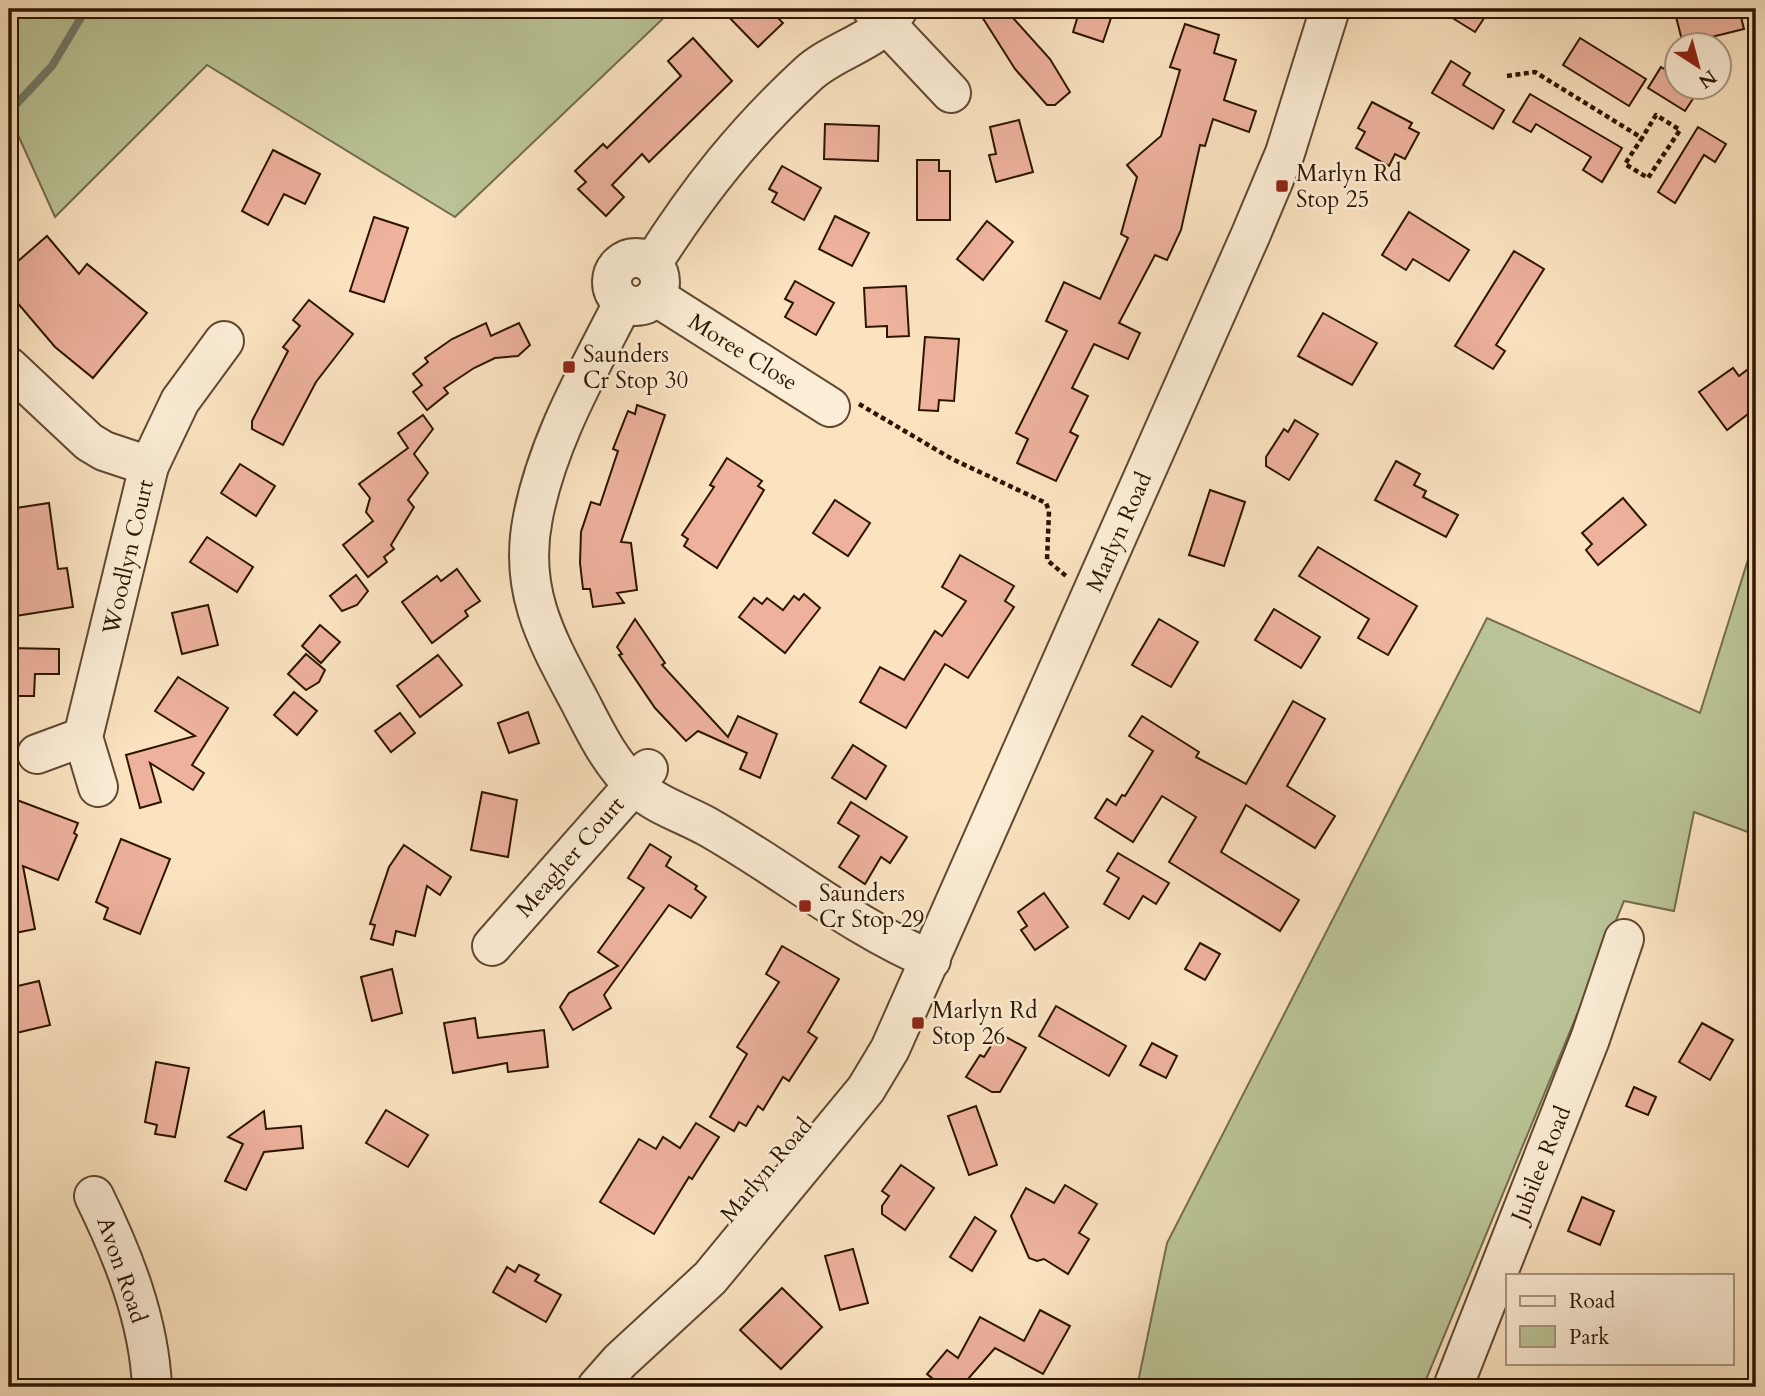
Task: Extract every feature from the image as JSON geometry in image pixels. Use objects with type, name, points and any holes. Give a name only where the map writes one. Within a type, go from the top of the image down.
[{"type":"street","name":"Marlyn Road","points":[[597,1387],[620,1361],[710,1278],[866,1089],[890,1049],[1285,153],[1330,9]]},
{"type":"street","points":[[931,960],[855,921],[707,826],[641,777],[578,698],[555,660],[533,596],[530,558],[532,518],[559,429],[712,174],[746,135],[810,72],[881,13],[951,93]]},
{"type":"street","name":"Moree Close","points":[[644,288],[830,407]]},
{"type":"street","points":[[149,466],[180,401],[225,341]]},
{"type":"street","name":"Woodlyn Court","points":[[9,367],[89,442],[104,452],[149,466],[83,737]]},
{"type":"street","points":[[37,754],[83,737],[98,787]]},
{"type":"street","name":"Meagher Court","points":[[492,946],[641,777]]},
{"type":"street","name":"Jubilee Road","points":[[1453,1387],[1590,1039],[1623,939]]},
{"type":"street","name":"Avon Road","points":[[94,1196],[134,1291],[152,1387]]},
{"type":"path","points":[[1507,76],[1535,72],[1642,138]]},
{"type":"path","points":[[1656,115],[1680,130],[1648,178],[1625,163],[1642,138],[1656,115]]},
{"type":"path","points":[[830,407],[860,404],[951,458],[1046,503],[1049,512],[1047,560],[1053,568],[1092,590]]},
{"type":"green space","points":[[15,9],[673,9],[455,217],[207,65],[55,217],[9,115],[9,18]]},
{"type":"green space","points":[[1756,534],[1756,835],[1694,812],[1674,911],[1624,901],[1423,1387],[1137,1387],[1167,1243],[1487,618],[1700,713]]},
{"type":"building","points":[[721,9],[769,9],[783,23],[758,47]]},
{"type":"building","points":[[977,9],[1005,9],[1050,59],[1070,92],[1055,105],[1047,105],[1015,69]]},
{"type":"building","points":[[1080,9],[1114,9],[1103,42],[1073,32]]},
{"type":"building","points":[[1438,9],[1490,9],[1475,32]]},
{"type":"building","points":[[1690,9],[1739,9],[1744,29],[1732,32],[1680,32],[1675,13]]},
{"type":"building","points":[[1185,24],[1219,35],[1214,53],[1236,60],[1224,100],[1256,111],[1249,132],[1213,119],[1205,146],[1200,145],[1181,230],[1167,260],[1155,255],[1119,323],[1140,333],[1128,359],[1094,344],[1072,388],[1088,396],[1070,432],[1078,436],[1056,481],[1017,463],[1028,439],[1016,433],[1067,331],[1046,321],[1064,282],[1100,299],[1128,238],[1121,234],[1137,177],[1127,165],[1161,136],[1180,70],[1170,67]]},
{"type":"building","points":[[693,38],[732,81],[649,162],[642,154],[612,185],[624,197],[606,216],[578,189],[586,182],[575,171],[603,144],[607,148],[681,76],[668,61]]},
{"type":"building","points":[[1580,38],[1646,79],[1629,106],[1563,65]]},
{"type":"building","points":[[1451,61],[1470,73],[1463,85],[1504,110],[1493,129],[1432,93]]},
{"type":"building","points":[[1661,67],[1664,69],[1664,98],[1648,88]]},
{"type":"building","points":[[1530,94],[1622,148],[1602,182],[1583,170],[1591,157],[1536,124],[1531,132],[1513,122]]},
{"type":"building","points":[[1372,102],[1412,123],[1409,128],[1419,133],[1405,159],[1395,154],[1389,166],[1356,148],[1365,132],[1358,128]]},
{"type":"building","points":[[1671,102],[1691,102],[1685,111]]},
{"type":"building","points":[[1019,120],[1033,172],[996,182],[989,155],[996,154],[990,127]]},
{"type":"building","points":[[825,124],[879,126],[878,161],[824,159]]},
{"type":"building","points":[[1698,127],[1726,144],[1715,162],[1704,155],[1675,203],[1658,192]]},
{"type":"building","points":[[273,150],[320,174],[305,204],[284,194],[268,225],[242,211]]},
{"type":"building","points":[[917,160],[939,160],[939,171],[950,171],[950,220],[917,220]]},
{"type":"building","points":[[782,166],[821,188],[804,220],[772,202],[777,193],[769,189]]},
{"type":"building","points":[[1409,212],[1469,250],[1449,281],[1413,259],[1406,270],[1382,255]]},
{"type":"building","points":[[835,216],[869,233],[852,266],[819,249]]},
{"type":"building","points":[[374,217],[408,228],[384,302],[350,291]]},
{"type":"building","points":[[987,221],[1013,242],[983,280],[957,259]]},
{"type":"building","points":[[47,236],[79,274],[87,264],[147,313],[93,378],[55,347],[9,293],[9,269]]},
{"type":"building","points":[[1514,251],[1544,269],[1496,345],[1505,351],[1493,369],[1455,346]]},
{"type":"building","points":[[795,281],[834,303],[816,335],[785,317],[793,303],[785,299]]},
{"type":"building","points":[[906,286],[909,336],[887,337],[887,326],[866,327],[864,288]]},
{"type":"building","points":[[309,300],[353,334],[316,382],[283,445],[252,429],[252,421],[288,351],[283,347],[300,326],[293,320]]},
{"type":"building","points":[[1323,313],[1377,343],[1352,385],[1298,356]]},
{"type":"building","points":[[486,323],[491,336],[519,323],[530,345],[518,356],[495,358],[474,368],[444,388],[448,393],[427,410],[413,392],[422,385],[413,374],[428,362],[425,358],[452,339]]},
{"type":"building","points":[[925,337],[959,339],[954,401],[939,400],[938,411],[919,410]]},
{"type":"building","points":[[1756,363],[1756,408],[1727,430],[1699,392],[1733,368],[1739,376]]},
{"type":"building","points":[[637,405],[665,415],[621,542],[631,543],[637,590],[617,593],[624,603],[593,607],[590,589],[583,589],[581,532],[591,502],[600,505],[618,451],[613,449],[628,411],[635,414]]},
{"type":"building","points":[[423,415],[433,429],[414,454],[428,473],[408,500],[414,507],[391,545],[394,549],[384,557],[387,562],[368,577],[343,545],[373,521],[366,512],[370,498],[359,484],[408,448],[398,433]]},
{"type":"building","points":[[1295,420],[1318,434],[1289,480],[1266,466],[1266,457],[1284,429],[1288,432]]},
{"type":"building","points":[[727,458],[762,481],[758,486],[764,490],[717,568],[684,546],[688,539],[682,535],[714,487],[710,485]]},
{"type":"building","points":[[1396,461],[1420,474],[1414,485],[1426,491],[1423,497],[1458,515],[1446,537],[1375,500]]},
{"type":"building","points":[[240,464],[275,486],[256,516],[221,493]]},
{"type":"building","points":[[1210,490],[1245,502],[1224,566],[1189,555]]},
{"type":"building","points":[[1623,498],[1646,525],[1598,565],[1586,550],[1592,544],[1582,533]]},
{"type":"building","points":[[835,500],[870,523],[848,556],[813,533]]},
{"type":"building","points":[[49,503],[58,569],[67,568],[73,607],[9,617],[9,509]]},
{"type":"building","points":[[207,537],[253,567],[237,592],[190,562]]},
{"type":"building","points":[[1318,547],[1417,606],[1388,655],[1358,638],[1369,619],[1299,576]]},
{"type":"building","points":[[960,555],[1014,586],[1005,601],[1014,607],[968,678],[945,664],[906,728],[860,702],[880,667],[904,680],[935,631],[942,636],[966,601],[942,587]]},
{"type":"building","points":[[457,569],[480,601],[465,611],[468,616],[432,643],[402,602],[437,576],[441,581]]},
{"type":"building","points":[[356,575],[368,591],[357,605],[342,611],[330,596]]},
{"type":"building","points":[[804,594],[820,608],[785,653],[739,617],[754,598],[762,604],[767,598],[783,610],[794,596],[799,600]]},
{"type":"building","points":[[208,605],[218,645],[182,654],[172,613]]},
{"type":"building","points":[[1274,609],[1320,637],[1301,668],[1255,640]]},
{"type":"building","points":[[635,619],[665,663],[662,665],[728,737],[738,716],[777,734],[760,778],[740,769],[747,753],[698,731],[686,741],[655,708],[619,655],[622,654],[617,647]]},
{"type":"building","points":[[1159,619],[1198,642],[1171,687],[1132,665]]},
{"type":"building","points":[[320,625],[340,642],[321,663],[302,646]]},
{"type":"building","points":[[9,648],[59,649],[59,674],[35,674],[34,696],[9,696]]},
{"type":"building","points":[[306,654],[325,670],[319,682],[306,690],[288,674]]},
{"type":"building","points":[[438,655],[462,685],[420,717],[397,686]]},
{"type":"building","points":[[178,677],[228,708],[192,765],[204,773],[193,790],[150,763],[161,802],[140,808],[126,755],[195,736],[155,711]]},
{"type":"building","points":[[294,692],[317,711],[297,735],[274,715]]},
{"type":"building","points":[[1293,701],[1325,719],[1287,786],[1335,816],[1315,848],[1246,805],[1221,852],[1299,900],[1280,931],[1169,862],[1196,817],[1162,796],[1133,842],[1095,818],[1107,799],[1116,805],[1122,795],[1125,796],[1153,751],[1129,736],[1142,716],[1199,752],[1196,757],[1246,784]]},
{"type":"building","points":[[528,712],[539,743],[509,753],[498,723]]},
{"type":"building","points":[[400,713],[415,733],[391,752],[375,731]]},
{"type":"building","points":[[853,745],[886,766],[866,799],[832,778]]},
{"type":"building","points":[[482,792],[517,800],[508,857],[471,850]]},
{"type":"building","points":[[9,797],[78,823],[74,833],[77,835],[58,880],[23,866],[35,929],[15,933],[9,902]]},
{"type":"building","points":[[851,802],[907,837],[890,863],[881,857],[865,884],[839,867],[859,836],[838,823]]},
{"type":"building","points":[[121,839],[170,859],[140,934],[104,919],[108,908],[96,902]]},
{"type":"building","points":[[650,844],[671,857],[666,866],[697,886],[695,889],[706,897],[691,918],[669,905],[604,995],[611,1008],[573,1030],[560,1007],[569,993],[618,966],[598,952],[644,888],[628,878]]},
{"type":"building","points":[[404,845],[451,877],[440,895],[427,886],[415,936],[396,931],[393,945],[371,939],[375,925],[370,924],[389,867]]},
{"type":"building","points":[[1118,853],[1169,883],[1156,904],[1143,896],[1129,919],[1104,904],[1119,878],[1107,871]]},
{"type":"building","points":[[1044,893],[1068,927],[1035,950],[1021,930],[1027,926],[1018,912]]},
{"type":"building","points":[[1200,943],[1220,954],[1205,980],[1185,969]]},
{"type":"building","points":[[782,946],[839,979],[808,1032],[817,1038],[789,1081],[783,1077],[763,1110],[758,1106],[746,1126],[739,1122],[734,1131],[710,1117],[747,1054],[737,1047],[779,982],[766,974]]},
{"type":"building","points":[[392,969],[402,1013],[372,1021],[361,977]]},
{"type":"building","points":[[39,981],[50,1025],[12,1034],[9,988]]},
{"type":"building","points":[[1056,1006],[1126,1046],[1109,1076],[1039,1036]]},
{"type":"building","points":[[475,1018],[478,1038],[544,1030],[548,1067],[508,1072],[507,1063],[453,1073],[444,1023]]},
{"type":"building","points":[[1702,1023],[1733,1040],[1710,1080],[1679,1062]]},
{"type":"building","points":[[999,1033],[1026,1048],[1000,1092],[992,1092],[966,1077],[980,1055],[984,1057]]},
{"type":"building","points":[[1152,1043],[1177,1056],[1166,1078],[1140,1065]]},
{"type":"building","points":[[156,1062],[189,1068],[175,1137],[155,1134],[157,1125],[145,1122]]},
{"type":"building","points":[[1634,1087],[1656,1097],[1648,1115],[1626,1106]]},
{"type":"building","points":[[976,1106],[997,1165],[969,1175],[948,1116]]},
{"type":"building","points":[[386,1110],[428,1135],[408,1167],[366,1143]]},
{"type":"building","points":[[264,1111],[266,1129],[301,1126],[303,1148],[264,1152],[246,1190],[225,1181],[243,1144],[228,1137]]},
{"type":"building","points":[[696,1123],[719,1137],[692,1179],[689,1177],[654,1234],[600,1202],[639,1139],[656,1149],[663,1137],[680,1148]]},
{"type":"building","points":[[901,1165],[934,1188],[905,1230],[882,1214],[882,1206],[889,1196],[882,1191]]},
{"type":"building","points":[[1065,1185],[1097,1204],[1079,1233],[1089,1239],[1068,1274],[1044,1259],[1037,1261],[1029,1258],[1011,1216],[1026,1188],[1054,1203]]},
{"type":"building","points":[[1582,1197],[1614,1211],[1600,1245],[1568,1231]]},
{"type":"building","points":[[975,1217],[996,1231],[972,1271],[950,1257]]},
{"type":"building","points":[[853,1249],[868,1303],[840,1310],[825,1256]]},
{"type":"building","points":[[519,1265],[539,1275],[535,1281],[561,1295],[546,1322],[493,1292],[507,1267],[515,1272]]},
{"type":"building","points":[[782,1288],[822,1327],[781,1369],[740,1330]]},
{"type":"building","points":[[1040,1310],[1070,1326],[1043,1374],[995,1348],[961,1387],[943,1387],[927,1374],[947,1350],[958,1358],[980,1317],[1024,1341]]},
{"type":"waterway","points":[[9,112],[52,66],[86,9]]},
{"type":"place","name":"Marlyn Rd Stop 25","points":[[1282,186]]},
{"type":"place","name":"Saunders Cr Stop 30","points":[[569,367]]},
{"type":"place","name":"Saunders Cr Stop 29","points":[[805,906]]},
{"type":"place","name":"Marlyn Rd Stop 26","points":[[918,1023]]}]
